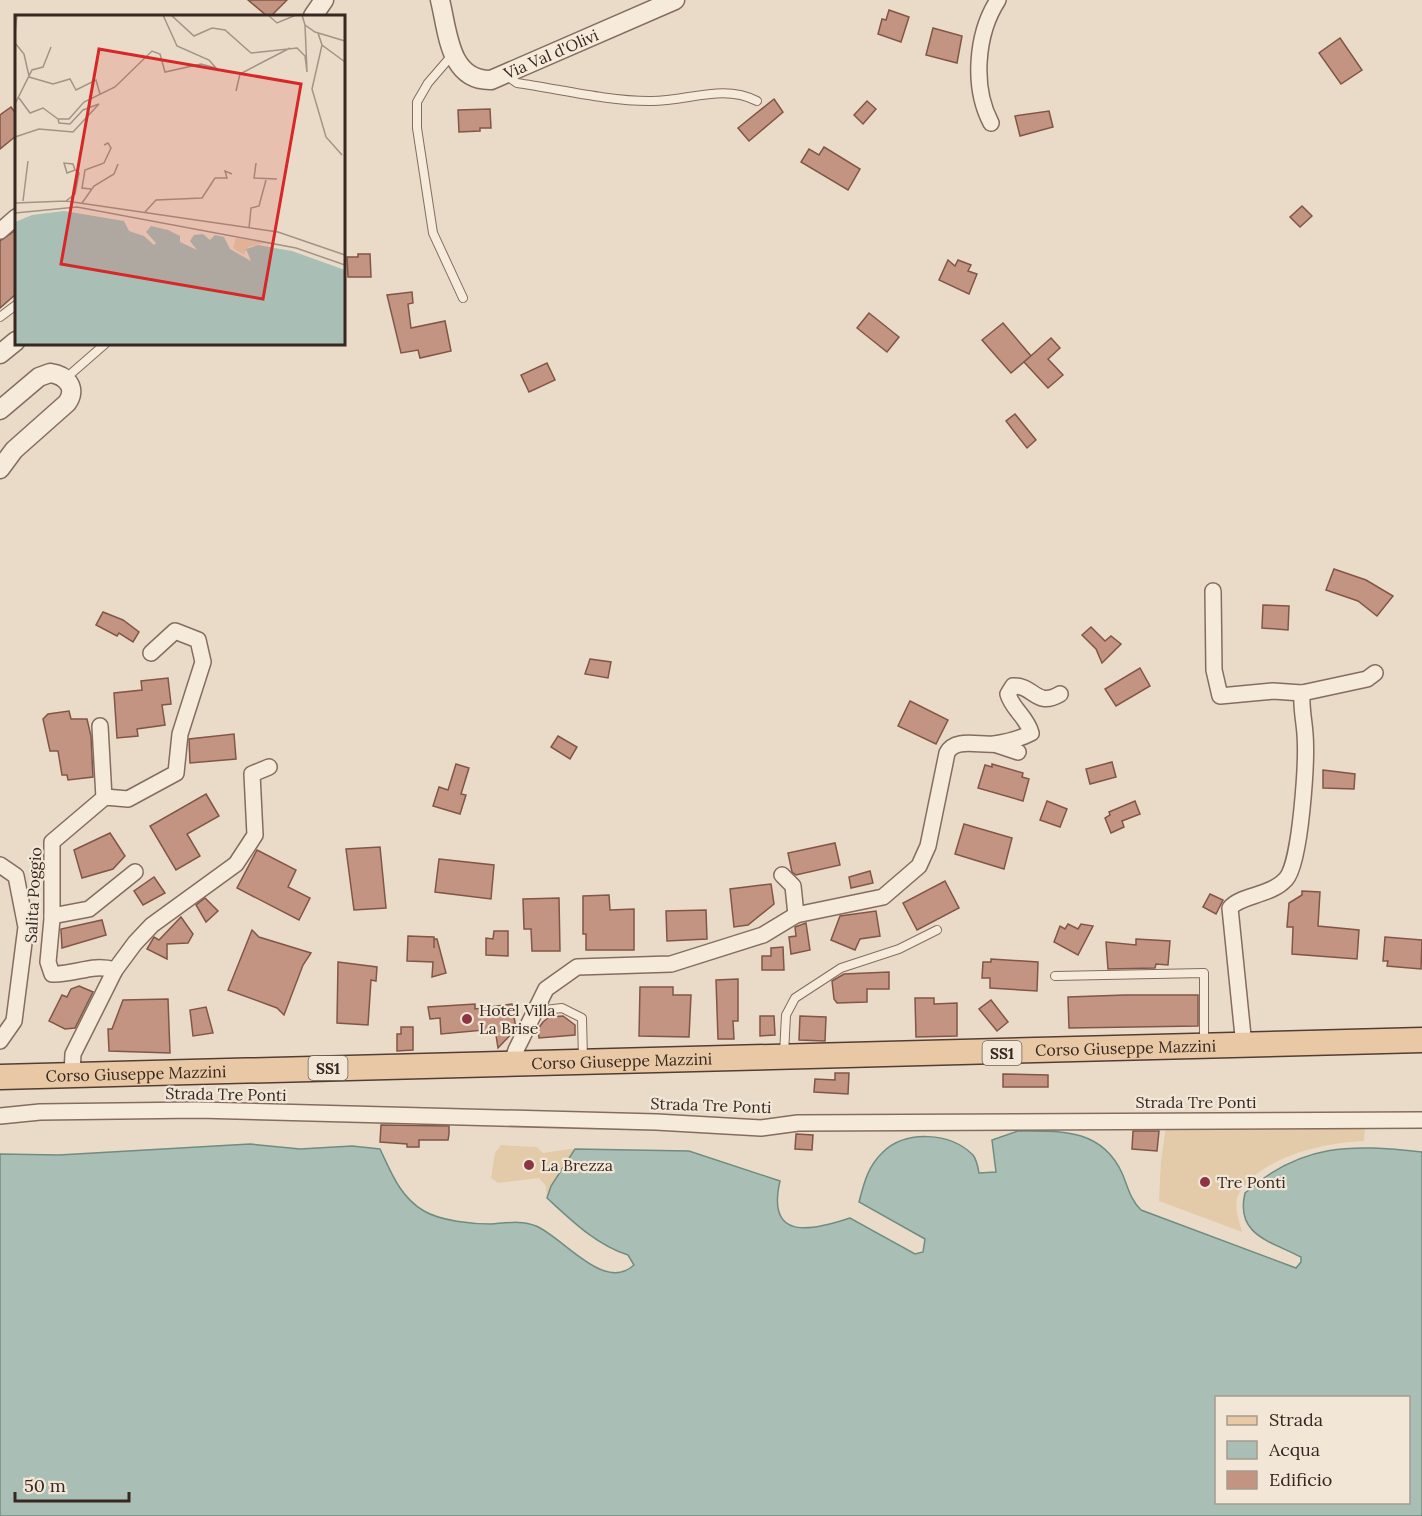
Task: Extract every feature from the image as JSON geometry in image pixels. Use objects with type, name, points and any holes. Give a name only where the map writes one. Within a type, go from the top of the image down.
[{"type":"main road","name":"Corso Giuseppe Mazzini","points":[[0,1077],[583,1060],[783,1058],[1244,1047],[1422,1040]]},
{"type":"street","points":[[314,15],[324,0]]},
{"type":"street","name":"Via Val d'Olivi","points":[[440,0],[453,54],[461,71],[469,77],[491,80],[675,0]]},
{"type":"street","points":[[991,123],[982,104],[980,64],[986,24],[998,0]]},
{"type":"street","points":[[0,231],[15,218]]},
{"type":"street","points":[[0,354],[15,342]]},
{"type":"street","points":[[0,410],[39,377],[50,373],[66,378],[71,386],[71,397],[67,403],[14,450],[0,470]]},
{"type":"street","points":[[1213,591],[1214,669],[1220,696],[1273,691],[1302,693],[1367,679],[1374,673]]},
{"type":"street","points":[[100,726],[104,798],[128,799],[176,773],[180,734],[203,662],[198,640],[175,631],[151,653]]},
{"type":"street","points":[[512,1063],[546,989],[577,967],[671,964],[764,935],[796,915],[883,897],[919,866],[928,846],[948,750],[958,744],[994,744],[1031,733],[1029,723],[1010,703],[1009,688],[1017,685],[1038,698],[1047,700],[1060,694]]},
{"type":"street","points":[[1244,1047],[1230,908],[1234,903],[1264,894],[1287,878],[1298,842],[1302,813],[1305,735],[1301,708],[1302,693]]},
{"type":"street","points":[[994,744],[1018,752]]},
{"type":"street","points":[[72,1074],[73,1054],[115,970],[152,925],[236,864],[255,835],[252,774],[269,767]]},
{"type":"street","name":"Salita Poggio","points":[[104,798],[52,842],[52,916],[48,962],[52,974],[68,975],[100,966],[115,970]]},
{"type":"street","points":[[0,865],[16,876],[26,927],[14,1021],[0,1041]]},
{"type":"street","points":[[52,916],[89,909],[135,872]]},
{"type":"street","points":[[782,875],[793,885],[796,915]]},
{"type":"street","name":"Strada Tre Ponti","points":[[0,1116],[40,1112],[198,1110],[656,1122],[761,1128],[820,1123],[1422,1120]]},
{"type":"lane","points":[[453,54],[428,82],[417,102],[417,128],[433,233],[463,298]]},
{"type":"lane","points":[[505,74],[510,80],[517,82],[650,102],[721,92],[742,93],[757,100]]},
{"type":"lane","points":[[0,317],[15,306]]},
{"type":"lane","points":[[66,378],[104,345]]},
{"type":"lane","points":[[783,1058],[786,1016],[795,998],[841,968],[899,949],[937,930]]},
{"type":"lane","points":[[1055,976],[1204,974],[1204,1047]]},
{"type":"lane","points":[[536,1011],[562,1008],[582,1018],[583,1060]]},
{"type":"sand","name":"Tre Ponti","points":[[1365,1126],[1364,1141],[1296,1153],[1264,1169],[1251,1179],[1240,1192],[1237,1201],[1242,1232],[1159,1201],[1166,1127]]},
{"type":"sand","name":"La Brezza","points":[[501,1145],[537,1147],[543,1153],[570,1149],[603,1149],[575,1150],[551,1186],[547,1198],[546,1186],[539,1178],[498,1183],[491,1178],[495,1153]]},
{"type":"water","points":[[1018,1131],[1064,1132],[1078,1135],[1103,1147],[1113,1158],[1141,1210],[1296,1268],[1301,1262],[1301,1257],[1267,1241],[1250,1227],[1243,1207],[1245,1193],[1286,1164],[1328,1151],[1373,1148],[1422,1152],[1422,1516],[0,1516],[0,1154],[59,1155],[250,1144],[300,1149],[352,1146],[380,1149],[402,1191],[424,1211],[448,1220],[466,1223],[520,1222],[531,1224],[547,1232],[597,1268],[610,1272],[622,1272],[634,1265],[628,1255],[616,1251],[595,1238],[547,1198],[551,1186],[575,1149],[689,1151],[780,1181],[777,1200],[780,1214],[786,1223],[795,1227],[807,1228],[850,1218],[915,1254],[923,1252],[925,1239],[859,1202],[870,1169],[883,1152],[904,1140],[916,1137],[940,1138],[963,1147],[973,1155],[979,1173],[996,1172],[992,1140]]},
{"type":"building","points":[[248,0],[287,0],[272,15],[266,15]]},
{"type":"building","points":[[889,10],[909,17],[901,42],[878,34],[882,19],[886,20]]},
{"type":"building","points":[[933,28],[962,36],[957,63],[926,55]]},
{"type":"building","points":[[1340,38],[1362,70],[1341,84],[1319,53]]},
{"type":"building","points":[[774,99],[783,112],[749,141],[738,128]]},
{"type":"building","points":[[867,101],[876,109],[863,124],[854,115]]},
{"type":"building","points":[[11,107],[15,113],[15,137],[0,149],[0,115]]},
{"type":"building","points":[[490,109],[491,128],[459,132],[458,110]]},
{"type":"building","points":[[1049,111],[1053,127],[1020,136],[1015,116]]},
{"type":"building","points":[[824,147],[860,169],[848,190],[801,162],[809,149],[819,155]]},
{"type":"building","points":[[1302,206],[1312,216],[1300,227],[1290,217]]},
{"type":"building","points":[[15,231],[15,295],[0,308],[0,241]]},
{"type":"building","points":[[358,254],[370,254],[371,277],[348,277],[347,257],[358,257]]},
{"type":"building","points":[[948,260],[955,266],[958,260],[971,265],[968,271],[977,274],[969,294],[939,280]]},
{"type":"building","points":[[412,292],[413,303],[408,304],[411,328],[445,321],[451,351],[420,358],[418,350],[401,353],[387,295]]},
{"type":"building","points":[[869,313],[899,337],[887,352],[857,328]]},
{"type":"building","points":[[1003,323],[1031,356],[1011,373],[982,340]]},
{"type":"building","points":[[1051,338],[1060,348],[1048,359],[1063,375],[1048,388],[1024,362]]},
{"type":"building","points":[[547,363],[555,380],[529,392],[521,375]]},
{"type":"building","points":[[1015,414],[1036,440],[1027,448],[1006,421]]},
{"type":"building","points":[[1334,569],[1366,580],[1393,596],[1377,616],[1358,601],[1326,590]]},
{"type":"building","points":[[1263,605],[1289,606],[1288,630],[1262,628]]},
{"type":"building","points":[[103,612],[123,620],[139,632],[133,642],[119,633],[117,636],[96,625]]},
{"type":"building","points":[[1091,627],[1105,641],[1111,636],[1121,644],[1102,663],[1096,649],[1082,635]]},
{"type":"building","points":[[590,659],[611,662],[608,678],[585,674]]},
{"type":"building","points":[[1140,668],[1150,686],[1116,706],[1105,689]]},
{"type":"building","points":[[168,678],[171,704],[162,705],[165,725],[137,729],[138,736],[117,738],[114,693],[142,690],[141,681]]},
{"type":"building","points":[[910,701],[948,720],[936,744],[898,726]]},
{"type":"building","points":[[69,711],[71,719],[87,719],[91,736],[93,777],[68,780],[67,775],[62,775],[58,751],[50,751],[43,719],[48,714]]},
{"type":"building","points":[[234,734],[236,759],[190,763],[189,739]]},
{"type":"building","points":[[558,736],[577,747],[570,759],[551,747]]},
{"type":"building","points":[[1112,762],[1116,777],[1090,784],[1086,769]]},
{"type":"building","points":[[456,764],[469,768],[461,794],[466,795],[460,814],[433,806],[439,787],[448,790]]},
{"type":"building","points":[[992,764],[1023,773],[1022,777],[1029,779],[1023,801],[978,788],[985,765],[992,767]]},
{"type":"building","points":[[1323,770],[1355,774],[1354,789],[1323,788]]},
{"type":"building","points":[[206,794],[219,816],[187,834],[200,856],[176,870],[150,826]]},
{"type":"building","points":[[1047,801],[1067,809],[1060,827],[1040,820]]},
{"type":"building","points":[[1135,801],[1140,814],[1122,821],[1124,827],[1111,833],[1105,818],[1110,815],[1109,812]]},
{"type":"building","points":[[964,824],[1012,838],[1004,869],[955,854]]},
{"type":"building","points":[[110,833],[125,856],[113,869],[82,878],[74,850]]},
{"type":"building","points":[[835,843],[840,865],[796,875],[792,872],[788,853]]},
{"type":"building","points":[[380,847],[386,908],[354,910],[346,849]]},
{"type":"building","points":[[257,850],[296,870],[288,887],[310,898],[299,920],[237,888]]},
{"type":"building","points":[[439,859],[494,865],[491,899],[435,892]]},
{"type":"building","points":[[870,871],[873,883],[851,888],[849,877]]},
{"type":"building","points":[[154,877],[165,893],[143,905],[134,891]]},
{"type":"building","points":[[945,881],[959,908],[917,930],[903,903]]},
{"type":"building","points":[[771,884],[774,904],[748,925],[734,927],[730,889]]},
{"type":"building","points":[[1302,891],[1320,892],[1318,926],[1359,930],[1357,959],[1292,954],[1293,927],[1287,927],[1289,903],[1302,895]]},
{"type":"building","points":[[1210,894],[1223,900],[1216,914],[1203,907]]},
{"type":"building","points":[[609,895],[610,910],[634,909],[634,950],[586,950],[586,934],[583,934],[583,896]]},
{"type":"building","points":[[205,898],[218,911],[206,922],[196,905]]},
{"type":"building","points":[[559,898],[560,951],[532,951],[531,929],[524,929],[523,899]]},
{"type":"building","points":[[706,910],[707,939],[667,941],[666,911]]},
{"type":"building","points":[[876,911],[880,936],[860,939],[855,950],[831,940],[840,916]]},
{"type":"building","points":[[181,917],[193,934],[188,943],[167,944],[167,959],[147,949],[154,937],[159,940]]},
{"type":"building","points":[[102,920],[106,935],[62,948],[61,929]]},
{"type":"building","points":[[806,923],[810,950],[791,954],[789,937],[796,936],[795,927]]},
{"type":"building","points":[[1068,924],[1078,929],[1081,924],[1093,926],[1078,955],[1054,942],[1060,926],[1065,929]]},
{"type":"building","points":[[252,930],[259,937],[311,953],[303,965],[284,1015],[277,1008],[228,990]]},
{"type":"building","points":[[494,931],[508,931],[508,956],[486,955],[486,938],[493,939]]},
{"type":"building","points":[[408,936],[437,939],[446,973],[432,977],[433,962],[407,961]]},
{"type":"building","points":[[1385,937],[1422,940],[1421,969],[1387,966],[1388,961],[1383,961]]},
{"type":"building","points":[[1136,939],[1170,941],[1168,965],[1156,964],[1155,968],[1108,969],[1106,942],[1136,945]]},
{"type":"building","points":[[783,947],[784,970],[762,970],[762,956],[771,956],[771,948]]},
{"type":"building","points":[[991,959],[1038,962],[1037,991],[990,988],[990,978],[982,978],[983,962],[991,962]]},
{"type":"building","points":[[338,962],[377,967],[376,981],[371,980],[368,1025],[337,1023]]},
{"type":"building","points":[[889,972],[889,989],[867,989],[867,1002],[837,1003],[834,999],[832,981],[844,974]]},
{"type":"building","points":[[738,979],[738,1021],[733,1021],[734,1039],[718,1039],[716,980]]},
{"type":"building","points":[[79,986],[93,992],[75,1028],[65,1029],[49,1021],[62,995],[67,997],[71,989]]},
{"type":"building","points":[[640,987],[673,987],[673,995],[691,995],[689,1037],[639,1036]]},
{"type":"building","points":[[1198,995],[1198,1026],[1069,1028],[1068,997]]},
{"type":"building","points":[[915,998],[934,998],[934,1004],[957,1003],[957,1036],[916,1037]]},
{"type":"building","points":[[168,999],[170,1053],[109,1051],[108,1029],[112,1029],[123,1000]]},
{"type":"building","points":[[991,1000],[1008,1022],[997,1031],[979,1009]]},
{"type":"building","points":[[475,1004],[475,1009],[512,1004],[516,1029],[498,1048],[495,1029],[441,1034],[440,1018],[430,1019],[428,1007]]},
{"type":"building","points":[[206,1007],[213,1033],[193,1036],[190,1010]]},
{"type":"building","points":[[563,1016],[575,1025],[575,1035],[539,1038],[538,1029],[543,1022],[549,1017]]},
{"type":"building","points":[[760,1016],[774,1016],[775,1035],[760,1036]]},
{"type":"building","points":[[800,1016],[826,1017],[825,1041],[799,1040]]},
{"type":"building","points":[[401,1027],[413,1027],[413,1050],[397,1051],[397,1034],[401,1034]]},
{"type":"building","points":[[835,1073],[849,1073],[848,1094],[814,1092],[815,1079],[835,1080]]},
{"type":"building","points":[[1003,1074],[1048,1075],[1048,1087],[1003,1087]]},
{"type":"building","points":[[381,1125],[449,1126],[448,1140],[419,1140],[419,1147],[380,1142]]},
{"type":"building","points":[[1133,1131],[1159,1131],[1157,1151],[1132,1149]]},
{"type":"building","points":[[796,1134],[813,1135],[812,1150],[795,1149]]},
{"type":"place","name":"Hotel Villa La Brise","points":[[467,1019]]},
{"type":"place","name":"La Brezza","points":[[529,1165]]},
{"type":"place","name":"Tre Ponti","points":[[1205,1182]]}]
